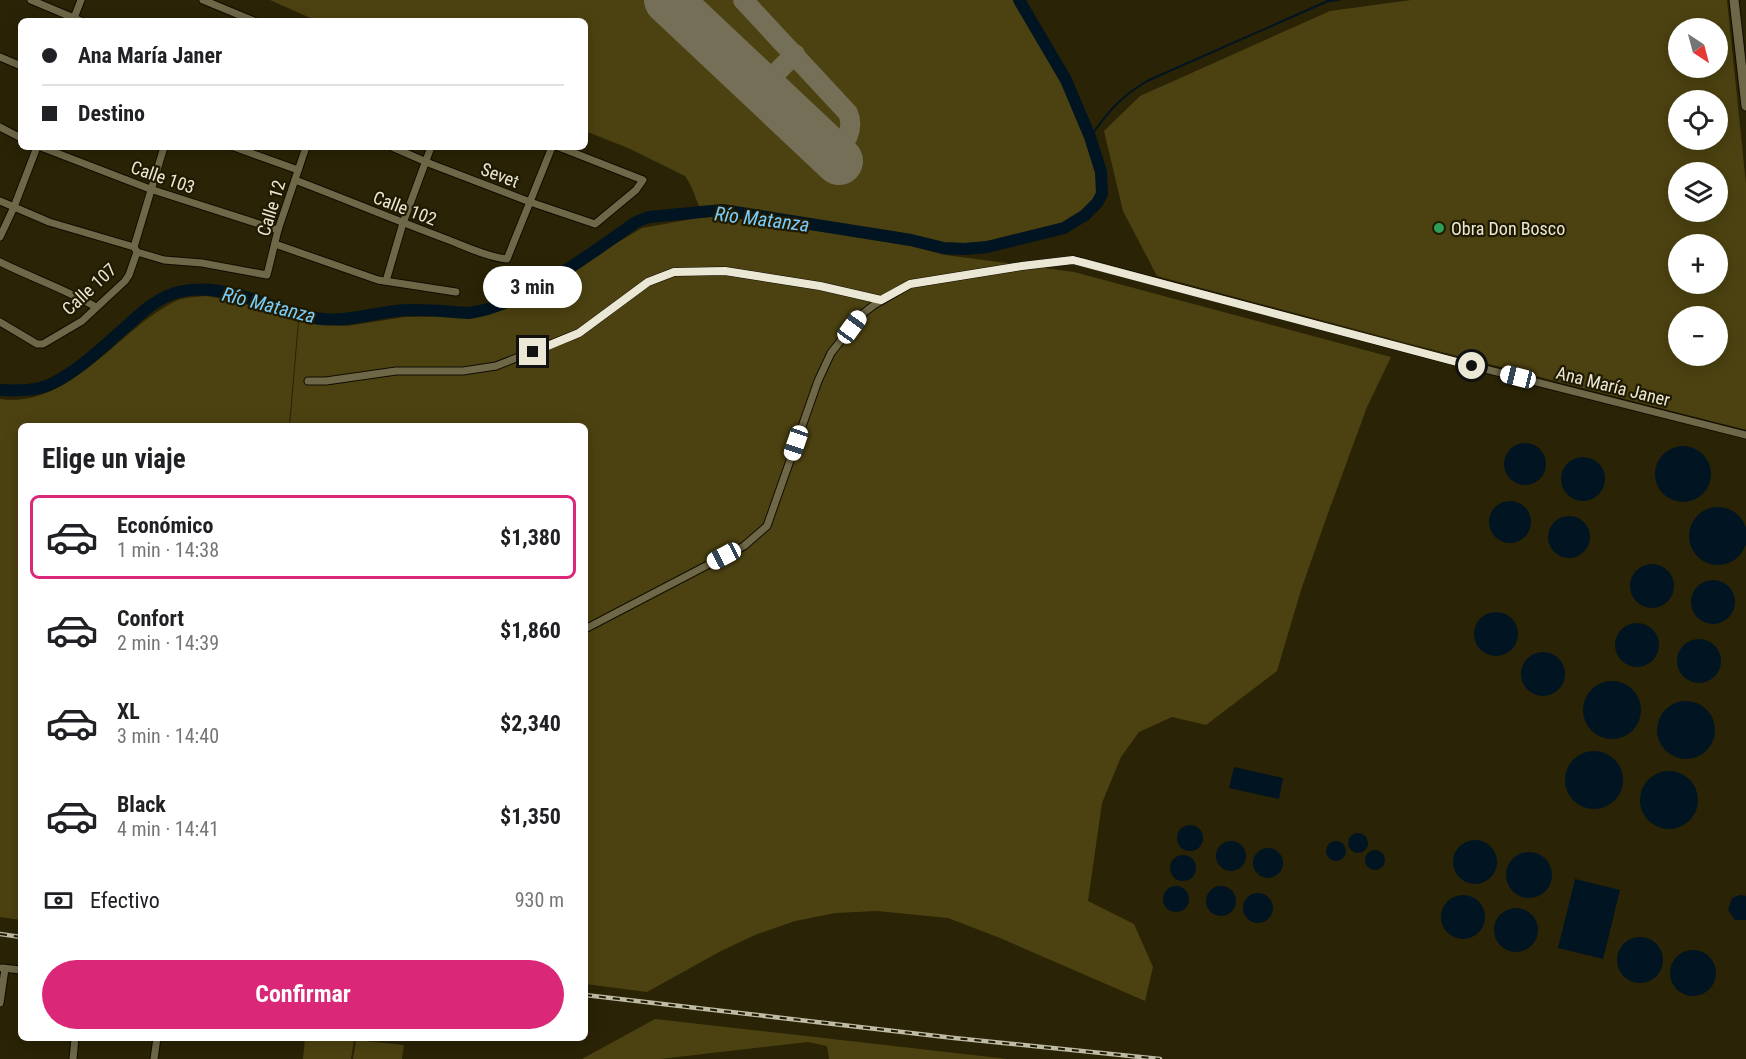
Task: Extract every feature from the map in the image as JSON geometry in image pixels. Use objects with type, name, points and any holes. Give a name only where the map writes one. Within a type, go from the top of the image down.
[{"type":"street","points":[[31,0],[76,18]]},
{"type":"street","points":[[78,18],[81,0]]},
{"type":"street","points":[[203,0],[234,17]]},
{"type":"street","points":[[1734,0],[1746,106]]},
{"type":"street","points":[[1,59],[18,65]]},
{"type":"street","points":[[0,127],[18,136]]},
{"type":"street","points":[[0,237],[38,150]]},
{"type":"street","name":"Calle 103","points":[[47,150],[150,189],[278,230]]},
{"type":"street","name":"Calle 107","points":[[0,322],[40,345],[82,321],[125,281],[129,275],[150,189],[163,150]]},
{"type":"street","points":[[242,150],[298,170]]},
{"type":"street","name":"Calle 12","points":[[136,250],[164,260],[202,263],[264,275],[269,272],[278,230],[305,150]]},
{"type":"street","name":"Sevet","points":[[399,150],[592,224],[599,222],[636,190],[644,180],[567,150]]},
{"type":"street","points":[[386,281],[403,223],[430,150]]},
{"type":"street","points":[[530,202],[551,150]]},
{"type":"street","name":"Calle 102","points":[[295,180],[321,188],[341,199],[470,248],[507,259],[530,202]]},
{"type":"street","points":[[0,201],[50,222],[136,250]]},
{"type":"street","points":[[275,244],[369,277],[456,292]]},
{"type":"street","name":"Ana María Janer","points":[[588,627],[744,546],[766,526],[818,381],[831,353],[861,315],[881,300],[910,284],[1073,260],[1426,354],[1746,435]]},
{"type":"street","points":[[0,262],[67,291],[96,307]]},
{"type":"street","points":[[308,381],[326,381],[396,371],[463,371],[496,366],[579,333],[648,282],[674,272],[725,271],[820,286],[881,300]]},
{"type":"street","points":[[0,1003],[2,968],[18,970]]},
{"type":"street","points":[[73,1059],[75,1041]]},
{"type":"street","points":[[154,1059],[157,1041]]},
{"type":"shaded area","points":[[270,0],[1019,0],[1052,56],[1081,113],[1100,169],[1102,194],[1095,206],[1081,217],[1063,226],[998,245],[964,249],[938,247],[897,238],[722,210],[702,212],[685,176],[628,148],[588,132],[588,18],[310,18]]},
{"type":"shaded area","name":"Obra Don Bosco","points":[[1411,0],[1727,0],[1746,184],[1746,430],[1157,276],[1123,211],[1104,131],[1140,96],[1330,11]]},
{"type":"shaded area","points":[[720,214],[910,246],[945,255],[1074,272],[1391,357],[1367,407],[1327,516],[1301,590],[1277,671],[1206,725],[1172,717],[1139,732],[1121,757],[1102,803],[1088,901],[1134,924],[1153,967],[1145,1001],[948,918],[877,911],[836,913],[795,921],[755,935],[647,992],[588,984],[588,423],[290,423],[299,321],[347,326],[405,317],[477,316],[528,295],[642,228]]},
{"type":"shaded area","points":[[206,296],[239,302],[298,321],[289,423],[18,423],[18,920],[0,917],[0,399],[25,399],[49,392],[92,365],[153,315],[178,300]]},
{"type":"shaded area","points":[[655,1019],[1008,1059],[829,1059],[827,1046],[808,1042],[660,1059],[582,1059]]},
{"type":"shaded area","points":[[305,1041],[354,1041],[351,1059],[303,1059]]},
{"type":"shaded area","points":[[356,1041],[404,1045],[402,1059],[353,1059]]},
{"type":"water","points":[[1525,443],[1540,449],[1546,464],[1540,479],[1525,485],[1510,479],[1504,464],[1510,449]]},
{"type":"water","points":[[1683,446],[1694,448],[1703,454],[1709,463],[1711,474],[1709,485],[1703,494],[1694,500],[1683,502],[1672,500],[1663,494],[1657,485],[1655,474],[1657,463],[1663,454],[1672,448]]},
{"type":"water","points":[[1583,457],[1598,464],[1605,479],[1598,494],[1583,501],[1568,494],[1561,479],[1568,464]]},
{"type":"water","points":[[1510,501],[1525,507],[1531,522],[1525,537],[1510,543],[1495,537],[1489,522],[1495,507]]},
{"type":"water","points":[[1718,507],[1734,512],[1742,520],[1747,536],[1742,552],[1734,560],[1718,565],[1702,560],[1694,552],[1689,536],[1694,520],[1702,512]]},
{"type":"water","points":[[1569,516],[1577,517],[1584,522],[1589,529],[1589,545],[1584,552],[1577,557],[1569,558],[1561,557],[1554,552],[1549,545],[1548,537],[1549,529],[1554,522],[1561,517]]},
{"type":"water","points":[[1652,564],[1661,565],[1668,570],[1673,577],[1673,595],[1668,602],[1661,607],[1652,608],[1643,607],[1636,602],[1631,595],[1630,586],[1631,577],[1636,570],[1643,565]]},
{"type":"water","points":[[1713,580],[1729,586],[1735,602],[1729,618],[1713,624],[1697,618],[1691,602],[1697,586]]},
{"type":"water","points":[[1496,612],[1512,618],[1518,634],[1512,650],[1496,656],[1480,650],[1474,634],[1480,618]]},
{"type":"water","points":[[1637,623],[1653,629],[1659,645],[1653,661],[1637,667],[1621,661],[1615,645],[1621,629]]},
{"type":"water","points":[[1699,639],[1708,640],[1715,645],[1720,652],[1720,670],[1715,677],[1708,682],[1699,683],[1690,682],[1683,677],[1678,670],[1677,661],[1678,652],[1683,645],[1690,640]]},
{"type":"water","points":[[1543,652],[1559,658],[1565,674],[1559,690],[1543,696],[1527,690],[1521,674],[1527,658]]},
{"type":"water","points":[[1606,681],[1618,681],[1633,689],[1641,704],[1641,716],[1633,731],[1618,739],[1606,739],[1591,731],[1583,716],[1583,704],[1591,689]]},
{"type":"water","points":[[1686,701],[1697,703],[1710,714],[1715,730],[1713,741],[1702,754],[1686,759],[1675,757],[1662,746],[1657,730],[1659,719],[1670,706]]},
{"type":"water","points":[[1588,751],[1600,751],[1615,759],[1623,774],[1623,786],[1615,801],[1600,809],[1588,809],[1573,801],[1565,786],[1565,774],[1573,759]]},
{"type":"water","points":[[1234,767],[1283,778],[1279,799],[1229,788]]},
{"type":"water","points":[[1663,771],[1675,771],[1690,779],[1698,794],[1698,806],[1690,821],[1675,829],[1663,829],[1648,821],[1640,806],[1640,794],[1648,779]]},
{"type":"water","points":[[1190,825],[1199,829],[1203,838],[1199,847],[1190,851],[1181,847],[1177,838],[1181,829]]},
{"type":"water","points":[[1358,833],[1365,836],[1368,843],[1365,850],[1358,853],[1351,850],[1348,843],[1351,836]]},
{"type":"water","points":[[1475,840],[1491,846],[1497,862],[1491,878],[1475,884],[1459,878],[1453,862],[1459,846]]},
{"type":"water","points":[[1231,841],[1242,845],[1246,856],[1242,867],[1231,871],[1220,867],[1216,856],[1220,845]]},
{"type":"water","points":[[1336,841],[1343,844],[1346,851],[1343,858],[1336,861],[1329,858],[1326,851],[1329,844]]},
{"type":"water","points":[[1268,848],[1279,852],[1283,863],[1279,874],[1268,878],[1257,874],[1253,863],[1257,852]]},
{"type":"water","points":[[1375,850],[1382,853],[1385,860],[1382,867],[1375,870],[1368,867],[1365,860],[1368,853]]},
{"type":"water","points":[[1529,852],[1545,859],[1552,875],[1545,891],[1529,898],[1513,891],[1506,875],[1513,859]]},
{"type":"water","points":[[1183,855],[1192,859],[1196,868],[1192,877],[1183,881],[1174,877],[1170,868],[1174,859]]},
{"type":"water","points":[[1575,879],[1620,890],[1603,959],[1558,948]]},
{"type":"water","points":[[1176,886],[1185,890],[1189,899],[1185,908],[1176,912],[1167,908],[1163,899],[1167,890]]},
{"type":"water","points":[[1221,886],[1232,890],[1236,901],[1232,912],[1221,916],[1210,912],[1206,901],[1210,890]]},
{"type":"water","points":[[1258,893],[1269,897],[1273,908],[1269,919],[1258,923],[1247,919],[1243,908],[1247,897]]},
{"type":"water","points":[[1463,895],[1472,896],[1479,901],[1484,908],[1484,926],[1479,933],[1472,938],[1463,939],[1454,938],[1447,933],[1442,926],[1441,917],[1442,908],[1447,901],[1454,896]]},
{"type":"water","points":[[1740,895],[1746,896],[1746,920],[1735,920],[1728,910],[1732,898]]},
{"type":"water","points":[[1516,908],[1525,909],[1532,914],[1537,921],[1537,939],[1532,946],[1525,951],[1516,952],[1507,951],[1500,946],[1495,939],[1494,930],[1495,921],[1500,914],[1507,909]]},
{"type":"water","points":[[1640,937],[1656,944],[1663,960],[1656,976],[1640,983],[1624,976],[1617,960],[1624,944]]},
{"type":"water","points":[[1693,950],[1709,957],[1716,973],[1709,989],[1693,996],[1677,989],[1670,973],[1677,957]]},
{"type":"waterway","name":"Río Matanza","points":[[0,390],[38,388],[60,380],[91,358],[152,305],[178,292],[213,290],[230,293],[298,314],[325,319],[345,319],[405,310],[469,313],[490,308],[534,289],[578,263],[636,222],[649,217],[722,210],[911,240],[944,248],[964,249],[987,247],[1064,228],[1085,215],[1097,203],[1102,194],[1101,172],[1090,137],[1066,80],[1019,0]]},
{"type":"waterway","points":[[1090,137],[1115,106],[1147,81],[1328,1],[1339,0]]},
{"type":"taxiway","points":[[743,0],[848,113],[850,131],[834,156]]},
{"type":"taxiway","points":[[761,88],[795,54]]},
{"type":"runway","points":[[668,0],[839,161]]},
{"type":"railway","points":[[0,934],[18,937]]},
{"type":"railway","points":[[588,995],[954,1038],[1160,1059]]},
{"type":"place","name":"Obra Don Bosco","points":[[1439,228]]},
{"type":"route","points":[[533,352],[579,333],[648,282],[674,272],[725,271],[820,286],[881,300],[910,284],[1073,260],[1472,366]]}]
